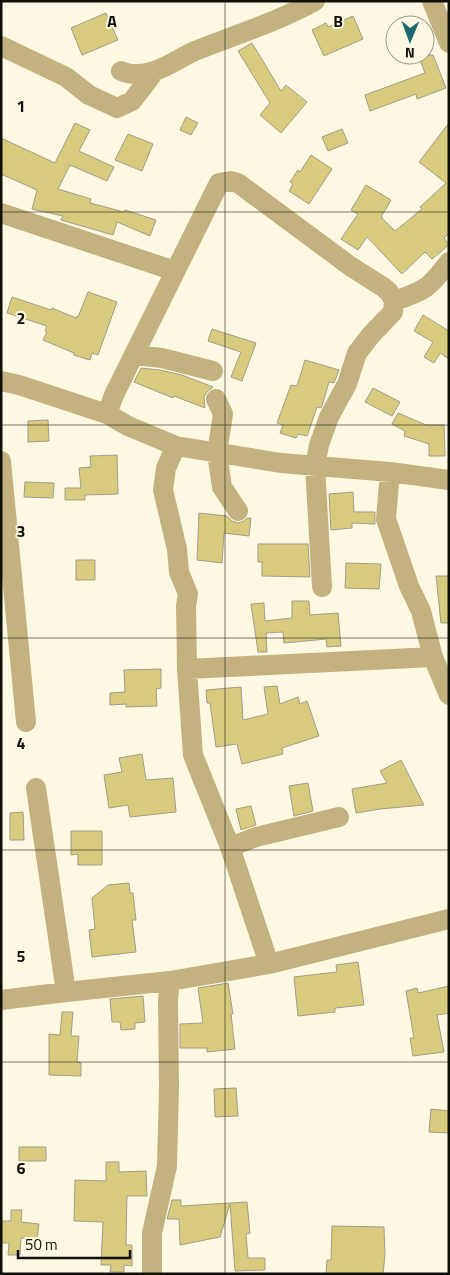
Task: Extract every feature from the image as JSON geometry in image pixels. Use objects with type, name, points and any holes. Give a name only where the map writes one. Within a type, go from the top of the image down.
[{"type":"street","points":[[121,71],[138,75],[155,71],[192,52],[295,12],[315,1]]},
{"type":"street","points":[[432,1],[449,43]]},
{"type":"street","points":[[1,46],[66,77],[89,95],[117,108],[132,101],[155,71]]},
{"type":"street","points":[[107,414],[219,183],[231,181],[238,183],[350,266],[382,286],[389,292],[394,301],[392,312],[371,334],[357,353],[347,384],[323,432],[315,466],[322,587]]},
{"type":"street","points":[[1,213],[175,271]]},
{"type":"street","points":[[394,301],[424,290],[436,280],[449,262]]},
{"type":"street","points":[[134,356],[162,358],[213,371]]},
{"type":"street","points":[[1,381],[19,385],[107,414],[128,426],[176,446],[263,461],[390,472],[449,480]]},
{"type":"street","points":[[216,399],[222,414],[217,453],[222,487],[238,510]]},
{"type":"street","points":[[176,446],[166,468],[163,490],[179,572],[188,594],[186,606],[187,669],[193,755],[230,847],[269,964]]},
{"type":"street","points":[[1,461],[9,621],[26,722]]},
{"type":"street","points":[[390,472],[386,519],[408,586],[421,611],[432,657],[449,695]]},
{"type":"street","points":[[187,669],[432,657]]},
{"type":"street","points":[[36,788],[66,992]]},
{"type":"street","points":[[230,847],[256,837],[339,818]]},
{"type":"street","points":[[1,1000],[170,981],[269,964],[449,919]]},
{"type":"street","points":[[152,1274],[152,1233],[166,1166],[169,1087],[168,1000],[170,981]]},
{"type":"building","points":[[106,13],[118,40],[82,55],[71,28]]},
{"type":"building","points":[[353,16],[363,39],[324,56],[312,30],[326,23],[328,27]]},
{"type":"building","points":[[252,43],[281,91],[286,85],[307,102],[281,133],[260,115],[270,103],[238,51]]},
{"type":"building","points":[[435,60],[446,88],[417,99],[416,94],[370,111],[365,95],[425,73],[422,65],[435,65]]},
{"type":"building","points":[[186,117],[198,123],[191,135],[180,130]]},
{"type":"building","points":[[75,123],[90,130],[79,151],[114,167],[107,181],[70,165],[58,189],[91,199],[90,203],[124,212],[125,210],[156,220],[150,236],[117,222],[113,235],[61,220],[63,216],[32,209],[37,190],[1,174],[1,138],[55,163]]},
{"type":"building","points":[[449,123],[449,233],[444,238],[449,245],[432,259],[425,252],[402,274],[367,237],[358,250],[341,239],[358,214],[351,210],[366,185],[391,200],[381,217],[395,231],[422,209],[420,207],[446,183],[419,162]]},
{"type":"building","points":[[342,129],[348,143],[328,151],[322,137]]},
{"type":"building","points":[[128,134],[153,144],[142,171],[115,160]]},
{"type":"building","points":[[311,155],[332,169],[309,204],[289,191],[293,184],[290,182],[298,170],[300,172]]},
{"type":"building","points":[[88,292],[117,302],[98,355],[92,353],[90,360],[74,355],[74,353],[43,340],[47,332],[45,331],[47,326],[7,313],[12,297],[51,310],[52,308],[76,318]]},
{"type":"building","points":[[423,315],[449,331],[449,359],[440,353],[434,363],[424,357],[433,342],[414,331]]},
{"type":"building","points":[[212,329],[256,343],[242,381],[231,377],[241,352],[208,341]]},
{"type":"building","points":[[305,360],[339,370],[334,383],[329,382],[321,408],[317,407],[307,436],[298,434],[296,438],[280,433],[283,425],[277,423],[291,385],[297,386]]},
{"type":"building","points":[[141,368],[182,375],[213,387],[204,397],[205,408],[174,396],[173,398],[134,382]]},
{"type":"building","points":[[373,388],[400,402],[392,416],[365,402]]},
{"type":"building","points":[[398,413],[426,425],[444,425],[445,456],[429,456],[429,444],[404,436],[405,431],[392,424]]},
{"type":"building","points":[[48,420],[49,441],[28,442],[28,421]]},
{"type":"building","points":[[117,455],[118,494],[85,495],[85,500],[65,500],[65,488],[81,488],[79,468],[91,467],[90,456]]},
{"type":"building","points":[[25,482],[54,483],[53,498],[24,497]]},
{"type":"building","points":[[353,492],[354,512],[375,512],[375,524],[352,523],[352,528],[331,530],[329,494]]},
{"type":"building","points":[[199,513],[227,516],[232,521],[238,523],[251,518],[249,536],[224,533],[222,563],[197,560]]},
{"type":"building","points":[[258,544],[308,544],[310,577],[262,576],[262,562],[258,562]]},
{"type":"building","points":[[76,560],[95,560],[95,580],[76,580]]},
{"type":"building","points":[[346,563],[381,564],[379,589],[345,588]]},
{"type":"building","points":[[436,576],[449,576],[449,623],[441,623]]},
{"type":"building","points":[[292,601],[309,601],[310,615],[338,613],[341,646],[327,647],[326,639],[284,643],[283,632],[266,633],[267,652],[258,652],[251,604],[264,603],[265,621],[292,618]]},
{"type":"building","points":[[161,669],[161,688],[156,689],[157,706],[126,707],[126,704],[110,705],[110,693],[125,692],[124,670]]},
{"type":"building","points":[[277,686],[280,704],[298,697],[300,704],[307,701],[319,736],[282,748],[283,754],[242,764],[237,744],[216,747],[210,703],[207,703],[206,690],[241,687],[243,720],[268,714],[264,687]]},
{"type":"building","points":[[142,754],[146,780],[173,778],[176,812],[130,817],[128,805],[109,808],[104,775],[122,772],[119,758]]},
{"type":"building","points":[[401,760],[424,805],[356,813],[352,789],[387,783],[380,771]]},
{"type":"building","points":[[308,783],[313,811],[294,816],[289,786]]},
{"type":"building","points":[[251,806],[256,825],[241,830],[236,809]]},
{"type":"building","points":[[23,812],[24,840],[10,840],[10,813]]},
{"type":"building","points":[[71,831],[102,831],[102,865],[78,865],[78,854],[71,855]]},
{"type":"building","points":[[129,883],[130,893],[133,893],[136,920],[132,920],[136,952],[92,957],[89,930],[95,929],[92,898],[108,885]]},
{"type":"building","points":[[358,962],[364,1005],[335,1008],[335,1012],[298,1016],[294,977],[337,972],[336,965]]},
{"type":"building","points":[[228,983],[233,1014],[231,1014],[235,1049],[207,1052],[207,1048],[180,1048],[180,1024],[203,1023],[198,988]]},
{"type":"building","points":[[449,986],[449,1013],[437,1015],[444,1052],[413,1056],[410,1038],[414,1038],[406,991],[417,988],[418,993]]},
{"type":"building","points":[[143,996],[145,1022],[135,1023],[135,1029],[121,1030],[120,1022],[112,1022],[110,999]]},
{"type":"building","points":[[62,1012],[73,1012],[71,1036],[79,1036],[77,1062],[81,1063],[81,1076],[49,1075],[49,1034],[60,1035]]},
{"type":"building","points":[[236,1088],[238,1116],[215,1117],[214,1089]]},
{"type":"building","points":[[431,1109],[449,1111],[449,1133],[429,1132]]},
{"type":"building","points":[[19,1147],[46,1147],[46,1161],[19,1161]]},
{"type":"building","points":[[106,1162],[119,1162],[119,1172],[146,1171],[147,1196],[127,1196],[126,1245],[132,1245],[132,1266],[124,1265],[124,1272],[110,1272],[111,1265],[101,1265],[103,1222],[74,1221],[75,1180],[106,1181]]},
{"type":"building","points":[[172,1200],[181,1200],[181,1206],[247,1202],[250,1233],[246,1234],[248,1258],[265,1258],[265,1270],[235,1271],[230,1204],[220,1237],[180,1245],[179,1219],[167,1219]]},
{"type":"building","points":[[11,1210],[22,1210],[21,1222],[39,1224],[37,1239],[21,1238],[20,1255],[8,1255],[9,1243],[1,1243],[1,1221],[11,1221]]},
{"type":"building","points":[[332,1226],[384,1227],[385,1255],[383,1274],[326,1274],[327,1260],[331,1260]]}]
